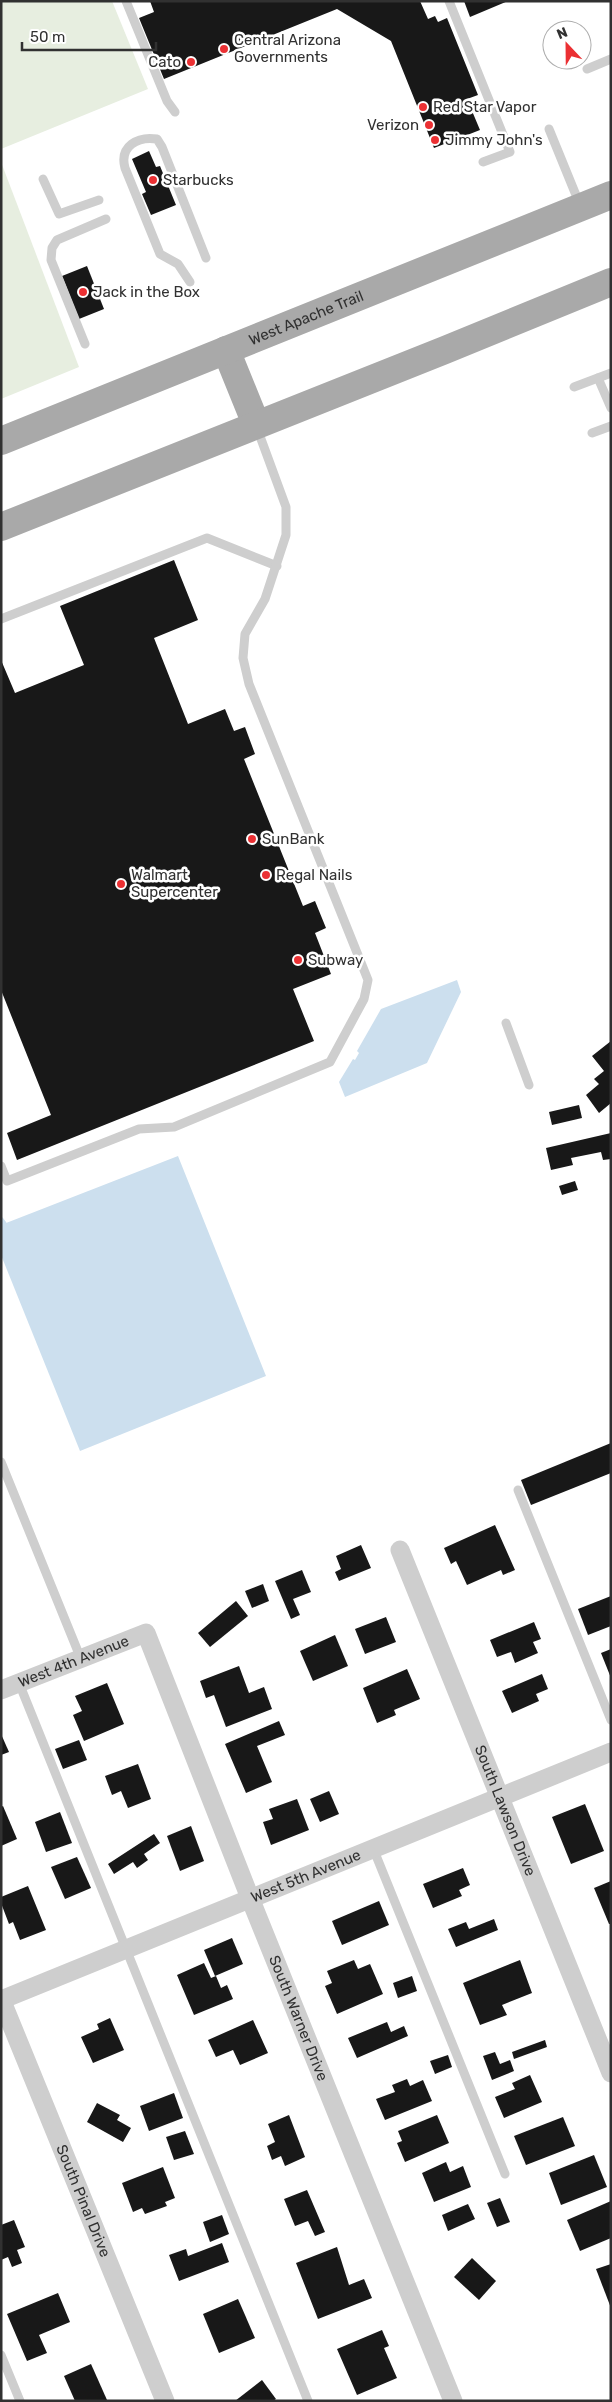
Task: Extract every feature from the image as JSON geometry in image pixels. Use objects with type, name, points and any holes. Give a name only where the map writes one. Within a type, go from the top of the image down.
[{"type":"main road","name":"West Apache Trail","points":[[1,441],[611,195]]},
{"type":"main road","points":[[1,527],[611,282]]},
{"type":"main road","points":[[226,350],[256,424]]},
{"type":"street","name":"South Lawson Drive","points":[[400,1550],[611,2073]]},
{"type":"street","name":"West 4th Avenue","points":[[1,1690],[146,1633]]},
{"type":"street","name":"South Warner Drive","points":[[146,1633],[250,1898],[453,2401]]},
{"type":"street","name":"West 5th Avenue","points":[[1,1999],[611,1752]]},
{"type":"street","name":"South Pinal Drive","points":[[1,1999],[165,2401]]},
{"type":"lane","points":[[126,1],[167,101],[175,112]]},
{"type":"lane","points":[[449,1],[510,152],[483,162]]},
{"type":"lane","points":[[592,67],[611,59]]},
{"type":"lane","points":[[549,129],[581,207]]},
{"type":"lane","points":[[190,282],[178,264],[160,254],[125,168],[123,161],[125,153],[135,140],[157,139],[206,258]]},
{"type":"lane","points":[[43,179],[59,214],[99,200]]},
{"type":"lane","points":[[85,344],[51,260],[52,248],[58,240],[106,219]]},
{"type":"lane","points":[[574,387],[611,373]]},
{"type":"lane","points":[[598,378],[611,408]]},
{"type":"lane","points":[[1,1166],[7,1181],[139,1129],[174,1127],[330,1062],[364,999],[368,980],[249,684],[243,658],[245,634],[265,599],[286,535],[286,507],[256,424]]},
{"type":"lane","points":[[592,433],[611,426]]},
{"type":"lane","points":[[1,619],[206,538],[277,566]]},
{"type":"lane","points":[[506,1023],[529,1085]]},
{"type":"lane","points":[[1,1462],[81,1659]]},
{"type":"lane","points":[[518,1490],[611,1720]]},
{"type":"lane","points":[[19,1683],[124,1949],[308,2401]]},
{"type":"lane","points":[[372,1848],[505,2174]]},
{"type":"lane","points":[[1,2355],[20,2401]]},
{"type":"shaded area","points":[[1,1],[112,1],[148,89],[1,149]]},
{"type":"shaded area","points":[[1,162],[79,367],[1,399]]},
{"type":"water","points":[[457,980],[461,992],[427,1063],[345,1097],[339,1082],[353,1059],[355,1060],[359,1053],[357,1051],[381,1009]]},
{"type":"water","points":[[178,1156],[266,1376],[80,1451],[1,1255],[1,1225]]},
{"type":"building","points":[[150,1],[420,1],[428,19],[435,16],[438,22],[447,18],[478,95],[467,99],[480,130],[434,148],[391,41],[337,9],[164,79],[139,18],[154,12]]},
{"type":"building","points":[[464,1],[508,1],[470,17]]},
{"type":"building","name":"Starbucks","points":[[149,151],[156,167],[160,166],[176,205],[151,215],[142,194],[146,192],[132,159]]},
{"type":"building","name":"Jack in the Box","points":[[87,266],[104,309],[79,319],[62,276]]},
{"type":"building","points":[[174,560],[198,620],[154,638],[188,724],[225,709],[234,731],[245,727],[255,754],[244,759],[303,906],[315,901],[326,928],[315,933],[331,974],[293,989],[314,1041],[17,1160],[7,1133],[51,1115],[1,990],[1,660],[15,693],[84,665],[60,606]]},
{"type":"building","points":[[611,1041],[611,1103],[599,1113],[586,1095],[599,1084],[594,1079],[604,1071],[592,1056]]},
{"type":"building","points":[[579,1105],[582,1118],[552,1125],[549,1112]]},
{"type":"building","points":[[611,1133],[611,1159],[603,1160],[601,1152],[571,1158],[573,1165],[551,1170],[546,1148]]},
{"type":"building","points":[[575,1181],[578,1190],[562,1195],[559,1186]]},
{"type":"building","points":[[611,1443],[611,1473],[531,1505],[521,1480]]},
{"type":"building","points":[[495,1525],[515,1570],[503,1575],[501,1570],[467,1585],[456,1561],[451,1564],[444,1548]]},
{"type":"building","points":[[361,1545],[371,1568],[339,1581],[335,1572],[341,1569],[336,1556]]},
{"type":"building","points":[[302,1570],[311,1592],[293,1599],[300,1615],[291,1619],[275,1581]]},
{"type":"building","points":[[263,1584],[269,1601],[252,1608],[245,1591]]},
{"type":"building","points":[[611,1596],[611,1626],[588,1635],[578,1609]]},
{"type":"building","points":[[236,1601],[248,1616],[210,1647],[198,1633]]},
{"type":"building","points":[[386,1617],[396,1642],[365,1654],[355,1629]]},
{"type":"building","points":[[534,1622],[541,1639],[533,1642],[538,1653],[515,1663],[511,1652],[497,1657],[490,1640]]},
{"type":"building","points":[[335,1635],[348,1666],[313,1681],[300,1651]]},
{"type":"building","points":[[611,1649],[611,1678],[601,1653]]},
{"type":"building","points":[[239,1666],[249,1693],[264,1687],[272,1709],[226,1727],[214,1695],[206,1698],[200,1681]]},
{"type":"building","points":[[407,1669],[420,1699],[394,1710],[396,1715],[377,1723],[363,1688]]},
{"type":"building","points":[[542,1674],[548,1689],[536,1694],[539,1701],[512,1713],[502,1691]]},
{"type":"building","points":[[107,1683],[124,1724],[84,1741],[73,1715],[82,1711],[75,1696]]},
{"type":"building","points":[[279,1721],[285,1735],[257,1746],[272,1782],[246,1793],[225,1744]]},
{"type":"building","points":[[1,1734],[9,1752],[1,1755]]},
{"type":"building","points":[[79,1740],[87,1760],[63,1769],[55,1749]]},
{"type":"building","points":[[138,1764],[151,1799],[128,1808],[121,1791],[112,1795],[105,1776]]},
{"type":"building","points":[[329,1791],[339,1814],[320,1822],[310,1799]]},
{"type":"building","points":[[297,1799],[309,1830],[271,1845],[263,1822],[273,1819],[269,1809]]},
{"type":"building","points":[[585,1804],[604,1851],[571,1864],[552,1817]]},
{"type":"building","points":[[3,1806],[17,1839],[1,1846],[1,1807]]},
{"type":"building","points":[[60,1812],[72,1843],[46,1852],[35,1822]]},
{"type":"building","points":[[191,1826],[204,1861],[180,1871],[167,1836]]},
{"type":"building","points":[[154,1834],[160,1843],[144,1854],[148,1860],[137,1868],[133,1862],[114,1874],[108,1864]]},
{"type":"building","points":[[77,1857],[91,1888],[65,1899],[51,1867]]},
{"type":"building","points":[[463,1868],[470,1885],[459,1890],[462,1896],[433,1908],[423,1884]]},
{"type":"building","points":[[611,1881],[611,1924],[609,1924],[594,1888]]},
{"type":"building","points":[[28,1886],[46,1930],[20,1940],[13,1922],[9,1924],[1,1903],[1,1897]]},
{"type":"building","points":[[379,1901],[389,1925],[342,1945],[332,1921]]},
{"type":"building","points":[[494,1919],[498,1930],[456,1947],[448,1929],[466,1922],[469,1929]]},
{"type":"building","points":[[232,1938],[243,1964],[215,1976],[204,1950]]},
{"type":"building","points":[[354,1960],[358,1969],[370,1964],[383,1994],[337,2014],[325,1986],[332,1983],[327,1971]]},
{"type":"building","points":[[520,1960],[532,1993],[502,2005],[507,2015],[480,2025],[463,1983]]},
{"type":"building","points":[[204,1963],[211,1978],[216,1976],[221,1988],[227,1985],[233,1999],[194,2015],[177,1975]]},
{"type":"building","points":[[412,1976],[417,1991],[398,1998],[393,1983]]},
{"type":"building","points":[[110,2018],[124,2050],[93,2063],[81,2037],[99,2029],[97,2024]]},
{"type":"building","points":[[253,2020],[268,2053],[240,2065],[233,2050],[216,2057],[208,2040]]},
{"type":"building","points":[[387,2022],[391,2032],[404,2026],[408,2036],[357,2058],[348,2038]]},
{"type":"building","points":[[545,2040],[547,2047],[514,2059],[512,2052]]},
{"type":"building","points":[[495,2052],[500,2064],[510,2060],[514,2071],[492,2080],[483,2056]]},
{"type":"building","points":[[448,2055],[452,2067],[435,2074],[430,2061]]},
{"type":"building","points":[[530,2075],[542,2102],[504,2118],[495,2097],[515,2089],[512,2083]]},
{"type":"building","points":[[407,2079],[410,2086],[423,2080],[432,2101],[385,2120],[376,2099],[395,2092],[392,2085]]},
{"type":"building","points":[[174,2093],[183,2118],[149,2131],[140,2106]]},
{"type":"building","points":[[97,2103],[120,2115],[117,2120],[131,2128],[123,2142],[87,2122]]},
{"type":"building","points":[[289,2115],[305,2157],[285,2166],[281,2156],[272,2160],[267,2146],[275,2142],[268,2124]]},
{"type":"building","points":[[437,2115],[449,2143],[405,2162],[397,2143],[402,2141],[398,2131]]},
{"type":"building","points":[[563,2117],[575,2146],[526,2165],[514,2136]]},
{"type":"building","points":[[185,2131],[194,2154],[174,2160],[166,2137]]},
{"type":"building","points":[[594,2155],[607,2187],[561,2205],[549,2173]]},
{"type":"building","points":[[446,2162],[450,2172],[463,2166],[471,2187],[434,2202],[422,2173]]},
{"type":"building","points":[[163,2167],[175,2198],[165,2202],[167,2206],[145,2214],[142,2208],[133,2212],[122,2183]]},
{"type":"building","points":[[307,2190],[325,2232],[315,2236],[308,2221],[295,2226],[284,2199]]},
{"type":"building","points":[[500,2198],[510,2222],[497,2227],[487,2203]]},
{"type":"building","points":[[611,2201],[611,2238],[580,2251],[567,2220]]},
{"type":"building","points":[[468,2204],[475,2219],[448,2231],[442,2215]]},
{"type":"building","points":[[222,2215],[229,2234],[210,2242],[203,2222]]},
{"type":"building","points":[[14,2220],[25,2247],[17,2250],[22,2263],[12,2267],[8,2257],[1,2260],[1,2225]]},
{"type":"building","points":[[222,2243],[229,2262],[179,2281],[169,2255],[186,2249],[188,2256]]},
{"type":"building","points":[[337,2247],[349,2285],[364,2279],[372,2298],[318,2319],[296,2263]]},
{"type":"building","points":[[472,2258],[496,2281],[479,2300],[454,2277]]},
{"type":"building","points":[[611,2264],[611,2308],[596,2269]]},
{"type":"building","points":[[58,2293],[70,2322],[39,2335],[47,2353],[27,2361],[7,2314]]},
{"type":"building","points":[[238,2299],[255,2338],[219,2353],[203,2314]]},
{"type":"building","points":[[382,2330],[389,2346],[384,2348],[397,2378],[357,2395],[337,2349]]},
{"type":"building","points":[[91,2364],[107,2400],[75,2401],[64,2376]]},
{"type":"building","points":[[262,2380],[276,2399],[273,2401],[235,2401]]},
{"type":"waterway","points":[[1,1220],[4,1224]]},
{"type":"place","name":"Central Arizona Governments","points":[[224,49]]},
{"type":"place","name":"Cato","points":[[191,62]]},
{"type":"place","name":"Red Star Vapor","points":[[423,107]]},
{"type":"place","name":"Verizon","points":[[429,125]]},
{"type":"place","name":"Jimmy John's","points":[[435,140]]},
{"type":"place","name":"Starbucks","points":[[153,180]]},
{"type":"place","name":"Jack in the Box","points":[[83,292]]},
{"type":"place","name":"SunBank","points":[[252,839]]},
{"type":"place","name":"Regal Nails","points":[[266,875]]},
{"type":"place","name":"Walmart Supercenter","points":[[121,884]]},
{"type":"place","name":"Subway","points":[[298,960]]}]
